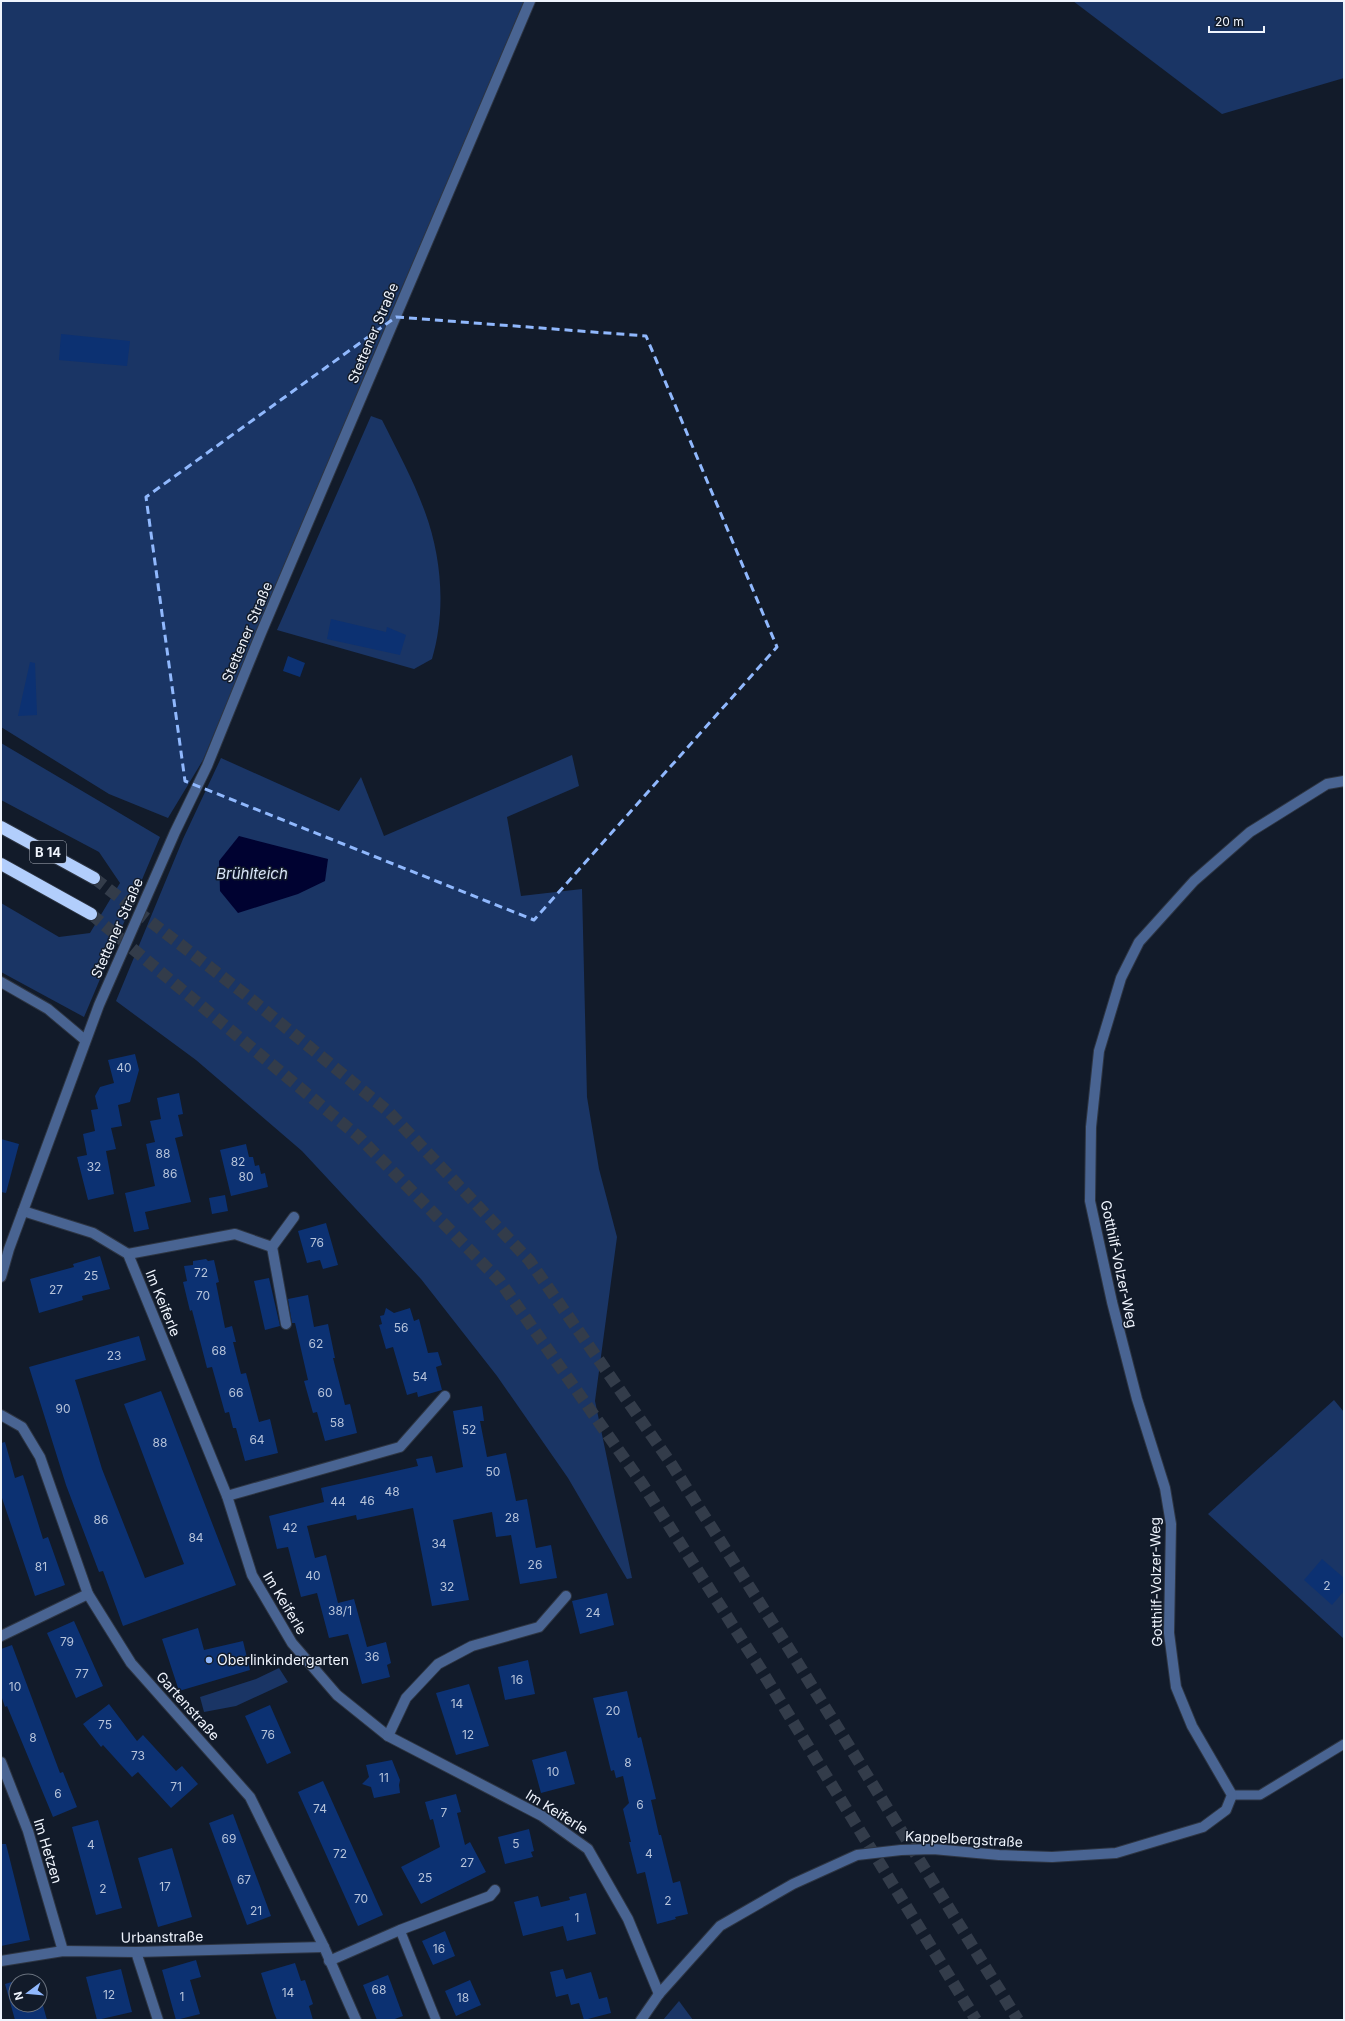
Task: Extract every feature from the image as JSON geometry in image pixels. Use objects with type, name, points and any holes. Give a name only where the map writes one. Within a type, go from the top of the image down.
[{"type":"highway","name":"B 14","points":[[1,827],[94,878]]},
{"type":"highway","name":"B 14","points":[[1,864],[91,914]]},
{"type":"street","name":"Stettener Straße","points":[[1,1277],[5,1248],[23,1211],[85,1040],[175,832],[207,766],[261,633],[530,1]]},
{"type":"street","name":"Gotthilf-Volzer-Weg","points":[[1232,1794],[1192,1726],[1176,1687],[1169,1633],[1172,1555],[1169,1510],[1165,1488],[1138,1399],[1112,1302],[1090,1201],[1091,1127],[1099,1051],[1121,978],[1139,942],[1194,881],[1250,832],[1327,784],[1344,781]]},
{"type":"street","points":[[1,982],[48,1008],[85,1040]]},
{"type":"street","points":[[23,1211],[93,1233],[128,1254]]},
{"type":"street","points":[[286,1324],[272,1248],[294,1217]]},
{"type":"street","name":"Im Keiferle","points":[[272,1248],[235,1234],[128,1254],[227,1496],[252,1575],[292,1644],[337,1695],[388,1736],[542,1816],[588,1849],[628,1919],[659,1994]]},
{"type":"street","points":[[227,1496],[400,1447],[445,1396]]},
{"type":"street","name":"Gartenstraße","points":[[1,1415],[22,1427],[40,1457],[88,1594],[130,1663],[250,1797],[324,1947],[356,2020]]},
{"type":"street","points":[[1,1636],[88,1594]]},
{"type":"street","points":[[388,1736],[406,1698],[438,1664],[472,1646],[539,1627],[566,1596]]},
{"type":"street","name":"Im Hetzen","points":[[1,1762],[28,1831],[63,1951]]},
{"type":"street","name":"Kappelbergstraße","points":[[641,2020],[659,1994],[720,1926],[793,1884],[857,1856],[901,1850],[934,1849],[999,1855],[1052,1857],[1116,1853],[1203,1827],[1226,1810],[1232,1794]]},
{"type":"street","points":[[329,1960],[400,1930],[490,1896],[496,1890]]},
{"type":"street","name":"Urbanstraße","points":[[1,1961],[63,1951],[136,1952],[324,1947]]},
{"type":"street","points":[[136,1952],[158,2020]]},
{"type":"lane","points":[[1232,1794],[1260,1795],[1344,1744]]},
{"type":"lane","points":[[400,1930],[436,2020]]},
{"type":"highlighted area","points":[[396,317],[646,336],[777,647],[534,920],[185,781],[146,497]]},
{"type":"shaded area","points":[[1,1],[526,1],[394,306],[203,760],[168,818],[109,794],[1,727]]},
{"type":"shaded area","points":[[1073,1],[1344,1],[1344,78],[1222,114]]},
{"type":"shaded area","points":[[371,416],[382,420],[405,466],[425,512],[435,548],[440,585],[439,623],[436,641],[432,659],[414,669],[277,630]]},
{"type":"shaded area","points":[[1,743],[160,837],[84,1017],[1,972],[1,903],[59,937],[90,933],[120,883],[99,852],[1,800]]},
{"type":"shaded area","points":[[572,755],[579,786],[507,817],[521,896],[582,889],[587,1097],[599,1169],[617,1237],[595,1401],[632,1578],[627,1579],[568,1478],[497,1376],[421,1279],[302,1151],[196,1060],[116,1001],[183,839],[221,758],[339,811],[361,777],[384,836]]},
{"type":"shaded area","points":[[1334,1400],[1344,1412],[1344,1639],[1208,1514]]},
{"type":"shaded area","points":[[279,1668],[288,1682],[236,1706],[204,1712],[200,1697],[256,1679]]},
{"type":"shaded area","points":[[679,2001],[693,2020],[663,2020]]},
{"type":"water","name":"Brühlteich","points":[[239,836],[328,859],[325,881],[298,894],[238,913],[220,891],[219,861]]},
{"type":"building","points":[[61,334],[130,341],[127,366],[59,360]]},
{"type":"building","points":[[331,619],[386,632],[387,627],[406,635],[400,655],[327,639]]},
{"type":"building","points":[[288,656],[305,663],[300,677],[283,671]]},
{"type":"building","points":[[30,662],[35,663],[37,715],[18,716]]},
{"type":"building","points":[[135,1054],[139,1070],[130,1102],[118,1105],[122,1126],[111,1128],[116,1149],[106,1151],[114,1194],[88,1200],[77,1157],[87,1155],[83,1134],[95,1131],[91,1110],[98,1109],[95,1096],[100,1087],[114,1083],[108,1060]]},
{"type":"building","points":[[179,1093],[183,1114],[178,1115],[183,1136],[175,1138],[191,1202],[145,1212],[149,1229],[134,1232],[125,1193],[155,1186],[146,1144],[155,1142],[150,1121],[161,1119],[157,1098]]},
{"type":"building","points":[[1,1139],[19,1144],[6,1193],[1,1192]]},
{"type":"building","points":[[246,1144],[249,1157],[253,1157],[255,1166],[259,1165],[261,1174],[265,1173],[268,1187],[231,1196],[220,1150]]},
{"type":"building","points":[[225,1195],[228,1211],[212,1214],[209,1198]]},
{"type":"building","points":[[326,1223],[338,1265],[323,1269],[320,1260],[307,1263],[298,1231]]},
{"type":"building","points":[[100,1256],[110,1289],[82,1296],[83,1300],[39,1313],[30,1279],[74,1267],[73,1264]]},
{"type":"building","points":[[206,1259],[208,1261],[214,1260],[219,1282],[216,1283],[225,1328],[232,1326],[236,1342],[233,1342],[241,1374],[246,1373],[259,1422],[270,1419],[278,1453],[245,1461],[236,1428],[233,1428],[229,1412],[225,1413],[212,1367],[207,1368],[183,1282],[187,1281],[184,1266],[193,1265],[193,1261]]},
{"type":"building","points":[[269,1278],[280,1326],[265,1330],[254,1281]]},
{"type":"building","points":[[308,1295],[314,1327],[328,1324],[335,1358],[333,1358],[345,1405],[350,1404],[357,1433],[325,1441],[317,1412],[313,1413],[304,1381],[308,1380],[295,1323],[292,1323],[288,1299]]},
{"type":"building","points":[[386,1308],[394,1313],[410,1308],[414,1321],[419,1319],[428,1353],[438,1352],[442,1365],[436,1367],[442,1390],[418,1397],[417,1392],[407,1395],[393,1347],[386,1349],[379,1325],[382,1324],[380,1316],[384,1315]]},
{"type":"building","points":[[139,1336],[146,1360],[75,1380],[102,1469],[145,1578],[184,1564],[124,1404],[161,1391],[236,1585],[123,1626],[103,1571],[99,1572],[66,1485],[29,1367]]},
{"type":"building","points":[[482,1406],[484,1421],[480,1421],[487,1457],[506,1453],[516,1501],[527,1499],[536,1548],[551,1545],[557,1578],[520,1584],[511,1535],[496,1537],[492,1512],[453,1520],[469,1600],[432,1606],[413,1508],[357,1520],[356,1515],[307,1526],[315,1558],[326,1555],[338,1603],[354,1599],[367,1647],[386,1642],[391,1663],[387,1665],[390,1677],[362,1684],[348,1634],[329,1638],[317,1593],[301,1597],[288,1547],[277,1549],[269,1516],[324,1502],[321,1488],[418,1466],[416,1459],[432,1456],[436,1473],[463,1467],[453,1411]]},
{"type":"building","points":[[5,1442],[15,1478],[23,1475],[43,1539],[48,1537],[65,1585],[35,1596],[1,1495],[1,1443]]},
{"type":"building","points":[[1322,1559],[1344,1578],[1344,1591],[1332,1605],[1304,1580]]},
{"type":"building","points":[[607,1593],[614,1625],[580,1634],[572,1601]]},
{"type":"building","points":[[74,1621],[103,1686],[76,1698],[47,1633]]},
{"type":"building","name":"Oberlinkindergarten","points":[[198,1628],[204,1650],[243,1641],[250,1670],[179,1691],[162,1639]]},
{"type":"building","points":[[12,1645],[60,1773],[63,1772],[77,1807],[53,1817],[7,1706],[5,1707],[1,1695],[1,1649]]},
{"type":"building","points":[[528,1660],[535,1694],[505,1700],[498,1667]]},
{"type":"building","points":[[469,1684],[489,1746],[456,1755],[436,1693]]},
{"type":"building","points":[[627,1691],[638,1738],[641,1737],[656,1799],[651,1800],[659,1835],[661,1835],[673,1883],[680,1881],[688,1914],[657,1924],[645,1872],[637,1874],[629,1842],[631,1842],[623,1809],[629,1803],[623,1776],[616,1778],[614,1770],[611,1771],[593,1698]]},
{"type":"building","points":[[109,1704],[137,1741],[143,1735],[176,1771],[182,1766],[198,1784],[171,1808],[138,1772],[132,1777],[103,1745],[101,1747],[83,1724]]},
{"type":"building","points":[[270,1705],[291,1753],[267,1764],[245,1716]]},
{"type":"building","points":[[566,1751],[575,1784],[541,1793],[532,1760]]},
{"type":"building","points":[[392,1760],[400,1780],[400,1793],[374,1798],[371,1787],[362,1784],[369,1777],[366,1765]]},
{"type":"building","points":[[323,1781],[383,1915],[358,1926],[298,1792]]},
{"type":"building","points":[[456,1794],[461,1812],[457,1813],[465,1845],[470,1842],[486,1872],[421,1904],[401,1867],[440,1847],[433,1819],[430,1820],[425,1802]]},
{"type":"building","points":[[233,1814],[271,1916],[247,1925],[209,1823]]},
{"type":"building","points":[[98,1820],[122,1908],[96,1915],[72,1827]]},
{"type":"building","points":[[529,1829],[534,1851],[531,1852],[533,1857],[505,1864],[498,1837]]},
{"type":"building","points":[[1,1844],[6,1844],[30,1940],[1,1946]]},
{"type":"building","points":[[172,1848],[192,1917],[158,1927],[138,1858]]},
{"type":"building","points":[[586,1893],[596,1934],[567,1941],[563,1926],[523,1936],[514,1902],[538,1896],[541,1907],[570,1900],[569,1897]]},
{"type":"building","points":[[445,1931],[455,1956],[433,1965],[422,1941]]},
{"type":"building","points":[[196,1960],[201,1977],[190,1980],[200,2014],[176,2020],[162,1970]]},
{"type":"building","points":[[295,1963],[301,1981],[305,1980],[313,2004],[309,2006],[313,2020],[277,2020],[261,1973]]},
{"type":"building","points":[[121,1969],[132,2012],[97,2020],[86,1977]]},
{"type":"building","points":[[563,1969],[566,1979],[591,1972],[599,1999],[607,1997],[611,2013],[584,2020],[579,2003],[571,2005],[568,1994],[556,1997],[550,1972]]},
{"type":"building","points":[[388,1975],[403,2016],[392,2020],[377,2020],[363,1985]]},
{"type":"building","points":[[470,1980],[481,2005],[456,2016],[445,1991]]},
{"type":"building","points":[[8,1983],[8,1995],[5,1984]]},
{"type":"building","points":[[13,2013],[45,2013],[47,2020],[15,2020]]},
{"type":"tunnel","points":[[94,878],[246,995],[389,1112],[529,1260],[670,1462],[791,1652],[1018,2020]]},
{"type":"tunnel","points":[[91,914],[359,1137],[499,1280],[643,1485],[760,1668],[976,2020]]},
{"type":"place","name":"Oberlinkindergarten","points":[[209,1660]]}]
